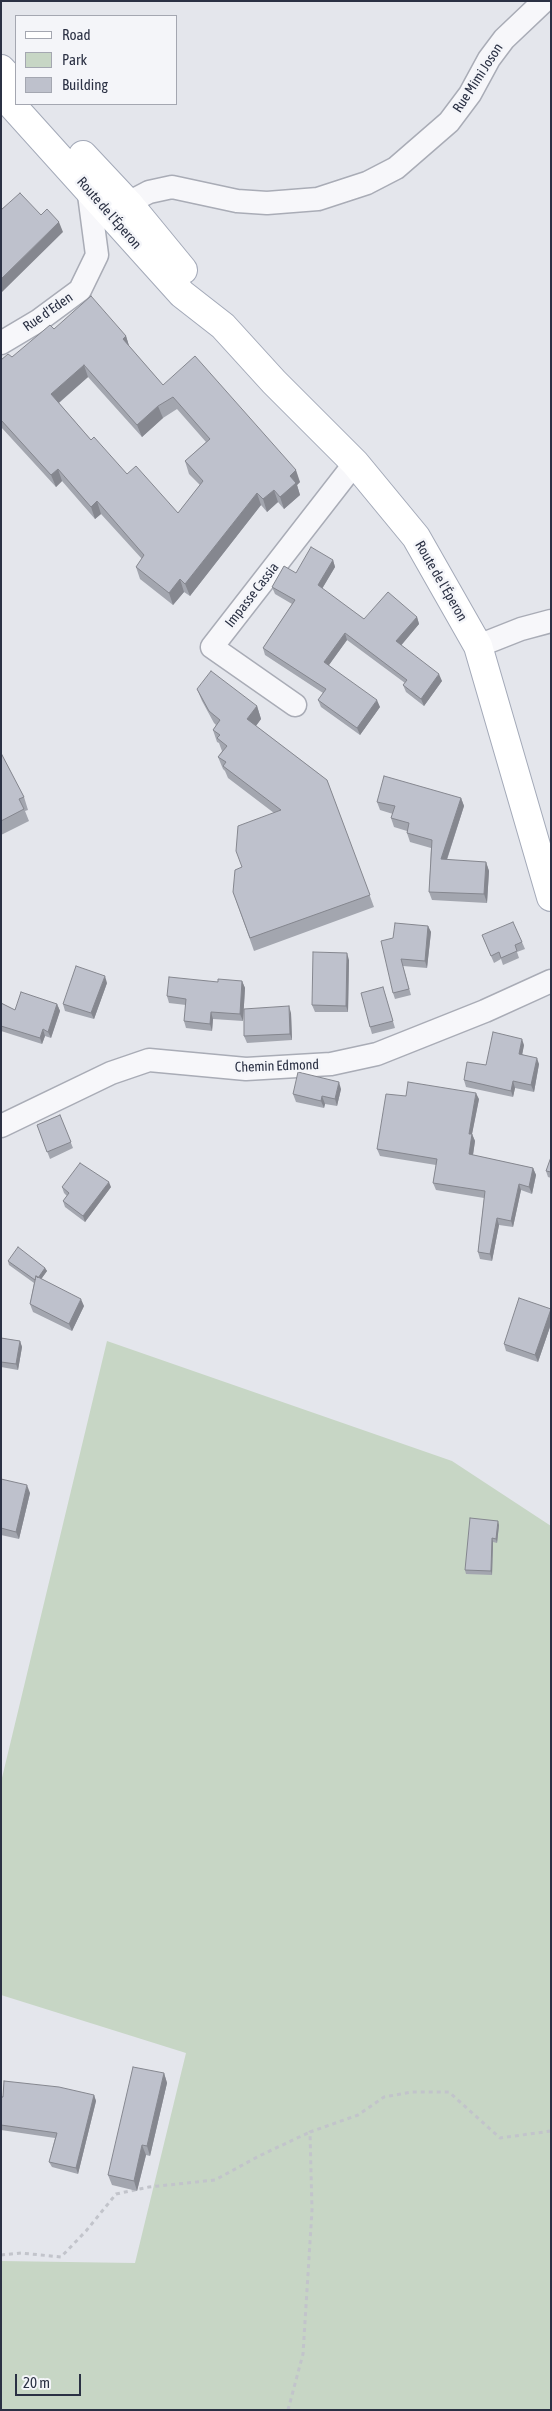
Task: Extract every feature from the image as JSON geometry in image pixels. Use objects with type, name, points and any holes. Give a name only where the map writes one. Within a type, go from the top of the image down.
[{"type":"main road","points":[[1,69],[15,84]]},
{"type":"main road","name":"Route de l'Éperon","points":[[1,93],[53,148],[182,294],[223,326]]},
{"type":"main road","name":"Route de l'Éperon","points":[[35,105],[128,203],[193,281],[223,326],[274,382],[355,463],[416,537],[478,646],[551,897]]},
{"type":"main road","points":[[53,148],[72,158],[116,203],[128,203]]},
{"type":"street","name":"Rue Mimi Joson","points":[[128,203],[149,192],[172,187],[238,201],[267,203],[318,199],[367,183],[396,168],[449,122],[470,94],[489,59],[504,39],[544,1]]},
{"type":"street","name":"Rue d'Eden","points":[[1,343],[38,321],[80,290],[97,255],[88,187]]},
{"type":"street","name":"Impasse Cassia","points":[[295,705],[212,647],[355,463]]},
{"type":"street","points":[[478,646],[521,629],[551,621]]},
{"type":"street","name":"Chemin Edmond","points":[[1,1126],[111,1073],[149,1060],[246,1069],[331,1064],[377,1054],[485,1011],[551,981]]},
{"type":"path","points":[[1,2255],[21,2253],[61,2257],[86,2232],[116,2194],[150,2187],[215,2180],[259,2156],[310,2132],[358,2115],[384,2097],[412,2092],[449,2092],[500,2138],[551,2131]]},
{"type":"path","points":[[288,2410],[303,2354],[312,2210],[310,2132]]},
{"type":"green space","points":[[107,1341],[452,1461],[551,1526],[551,2410],[1,2410],[1,2261],[135,2263],[186,2053],[1,1995],[1,1782]]},
{"type":"building","points":[[20,193],[41,215],[47,209],[59,222],[1,279],[1,210]]},
{"type":"building","points":[[91,296],[126,336],[123,339],[163,385],[195,356],[296,470],[290,476],[296,483],[280,497],[274,490],[263,499],[257,493],[185,584],[180,579],[169,593],[136,567],[144,555],[97,501],[91,507],[58,469],[51,475],[1,420],[1,360],[8,354],[12,357],[50,325],[54,329]],"holes":[[[84,365],[137,425],[158,406],[173,397],[210,439],[185,461],[203,481],[178,513],[136,466],[127,474],[94,437],[91,440],[51,394]]]},
{"type":"building","points":[[311,547],[333,560],[318,585],[364,619],[388,592],[417,617],[396,641],[439,674],[421,699],[403,685],[407,680],[345,633],[324,662],[377,700],[357,728],[318,700],[326,689],[263,648],[295,600],[272,587],[284,566],[296,573]]},
{"type":"building","points":[[211,671],[257,706],[247,719],[327,780],[370,895],[250,938],[233,892],[235,870],[242,867],[236,851],[238,826],[281,810],[223,766],[226,762],[218,757],[227,746],[217,738],[220,735],[213,730],[220,720],[209,711],[197,689]]},
{"type":"building","points":[[1,753],[24,797],[19,799],[24,809],[1,821]]},
{"type":"building","points":[[384,776],[461,798],[441,859],[486,862],[484,894],[429,892],[432,840],[407,833],[409,823],[391,818],[395,806],[377,802]]},
{"type":"building","points":[[513,922],[522,942],[515,945],[517,951],[501,958],[499,952],[491,956],[482,935]]},
{"type":"building","points":[[395,923],[428,926],[425,961],[401,959],[409,989],[393,993],[381,941],[393,938]]},
{"type":"building","points":[[313,952],[347,953],[346,1006],[312,1005]]},
{"type":"building","points":[[76,966],[105,976],[91,1013],[63,1004]]},
{"type":"building","points":[[169,977],[218,982],[218,979],[242,981],[240,1014],[211,1012],[210,1024],[184,1021],[186,999],[167,996]]},
{"type":"building","points":[[383,987],[393,1021],[370,1027],[361,993]]},
{"type":"building","points":[[21,992],[57,1004],[48,1032],[43,1029],[40,1038],[1,1026],[1,1003],[15,1010]]},
{"type":"building","points":[[289,1006],[290,1034],[244,1036],[244,1009]]},
{"type":"building","points":[[493,1032],[522,1039],[519,1054],[537,1058],[531,1085],[513,1081],[511,1091],[464,1080],[467,1062],[486,1065]]},
{"type":"building","points":[[298,1072],[339,1082],[335,1099],[322,1096],[321,1101],[293,1094]]},
{"type":"building","points":[[408,1082],[476,1093],[469,1134],[472,1134],[469,1154],[533,1168],[529,1187],[519,1184],[511,1221],[497,1218],[490,1254],[478,1252],[485,1191],[433,1183],[437,1159],[377,1149],[386,1094],[406,1096]]},
{"type":"building","points":[[60,1115],[71,1142],[47,1152],[37,1125]]},
{"type":"building","points":[[551,1157],[551,1172],[546,1171]]},
{"type":"building","points":[[80,1163],[109,1182],[83,1216],[63,1201],[69,1193],[62,1187]]},
{"type":"building","points":[[18,1247],[45,1268],[38,1278],[36,1276],[35,1280],[8,1261]]},
{"type":"building","points":[[36,1276],[81,1299],[69,1324],[30,1304]]},
{"type":"building","points":[[519,1298],[551,1309],[535,1355],[504,1344]]},
{"type":"building","points":[[1,1338],[20,1341],[16,1364],[1,1362]]},
{"type":"building","points":[[1,1479],[27,1485],[16,1532],[1,1528]]},
{"type":"building","points":[[470,1518],[498,1521],[496,1539],[492,1538],[491,1571],[465,1570]]},
{"type":"building","points":[[133,2067],[164,2073],[147,2146],[142,2145],[134,2181],[108,2175]]},
{"type":"building","points":[[4,2081],[59,2087],[94,2095],[76,2168],[49,2162],[57,2133],[1,2125],[1,2097],[3,2097]]}]
